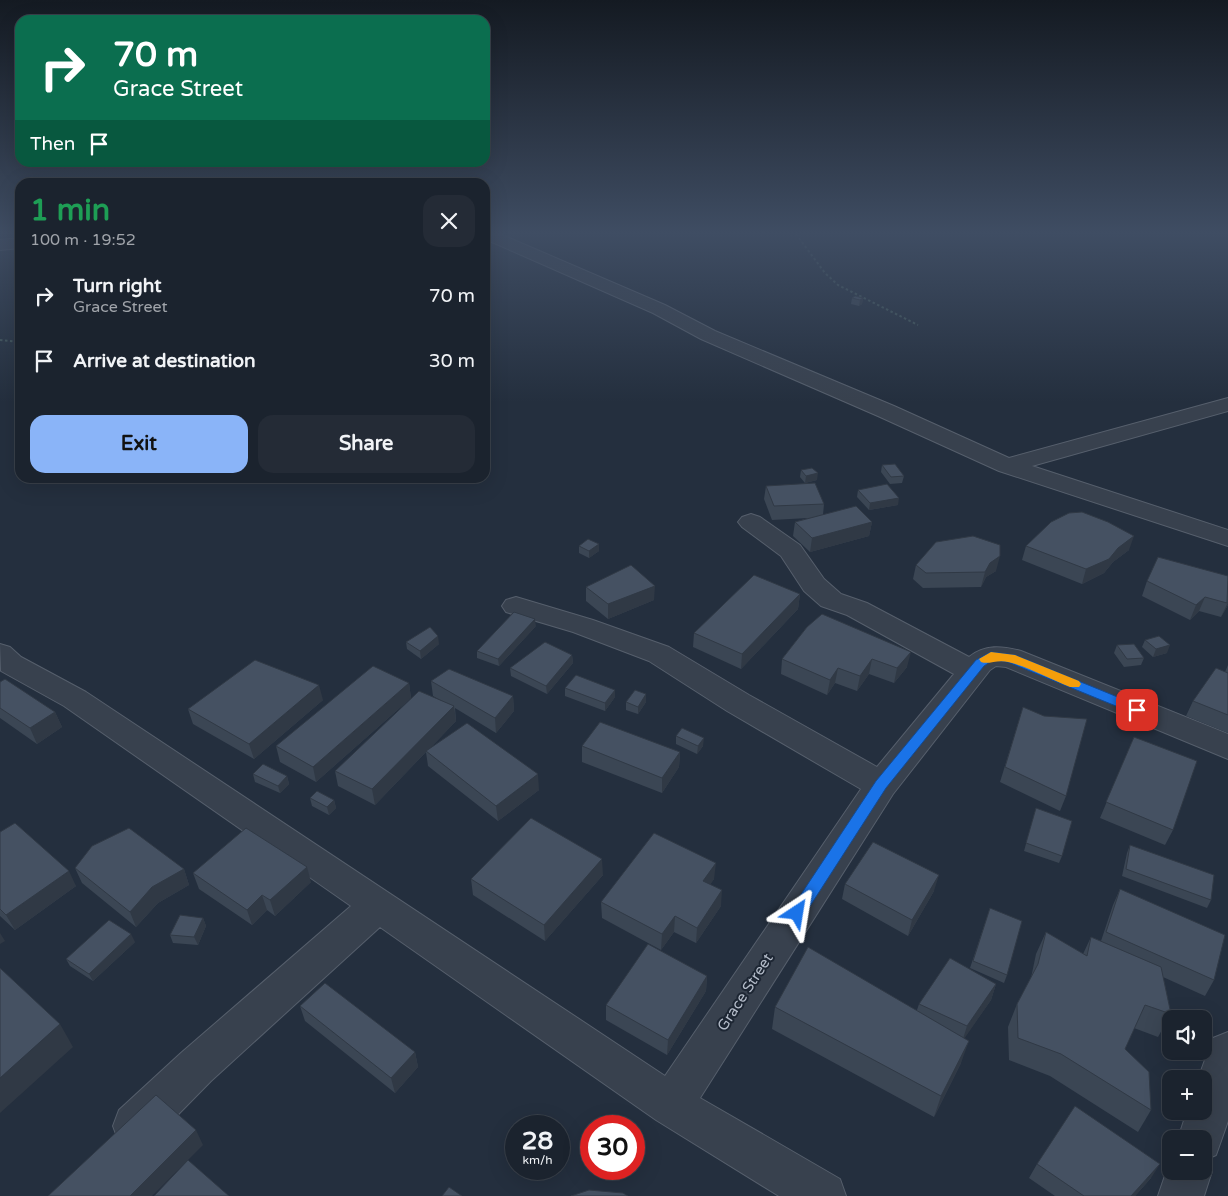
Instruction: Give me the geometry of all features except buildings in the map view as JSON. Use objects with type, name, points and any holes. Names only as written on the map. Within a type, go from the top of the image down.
[{"type":"street","points":[[615,290],[659,309],[708,335],[886,410],[1007,466],[1228,538]]},
{"type":"street","points":[[1007,466],[1228,404]]},
{"type":"street","points":[[751,522],[791,551],[814,585],[831,600],[857,609],[973,672]]},
{"type":"street","points":[[516,606],[582,626],[659,654],[738,703],[881,784]]},
{"type":"street","points":[[0,654],[11,664],[75,700],[162,757],[671,1105],[823,1196]]},
{"type":"street","name":"Grace Street","points":[[671,1105],[881,784],[980,663],[991,656],[1010,658],[1228,747]]},
{"type":"street","points":[[106,1154],[196,1067],[378,905]]},
{"type":"street","points":[[1203,1130],[1228,1052]]},
{"type":"street","points":[[1181,1196],[1186,1180]]},
{"type":"path","points":[[848,290],[918,325]]},
{"type":"path","points":[[0,340],[15,342]]},
{"type":"slow traffic","points":[[985,659],[991,656],[1010,658],[1075,684]]},
{"type":"route","points":[[797,913],[881,784],[980,663],[991,656],[1010,658],[1137,710]]}]
